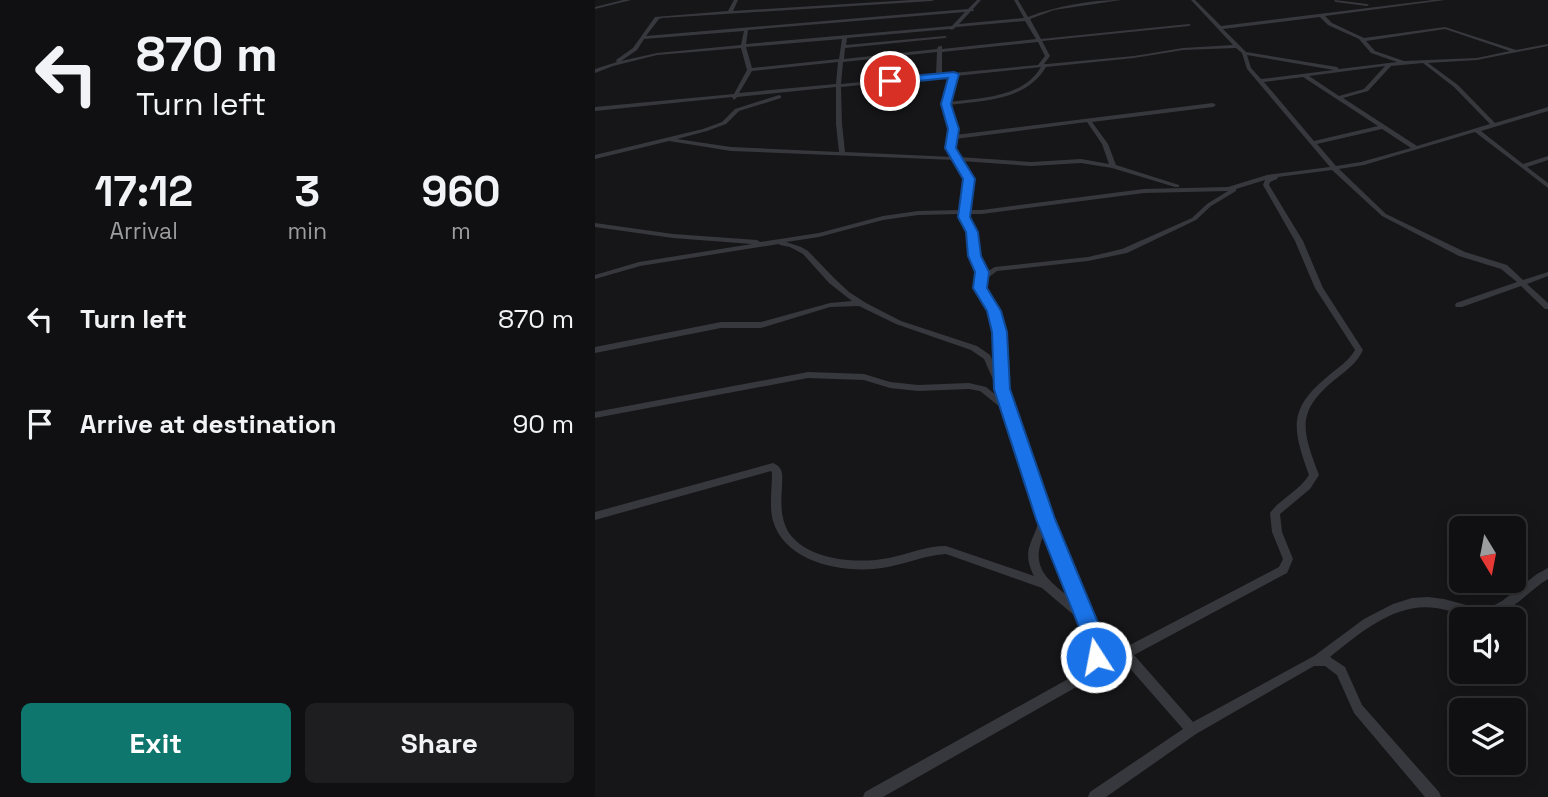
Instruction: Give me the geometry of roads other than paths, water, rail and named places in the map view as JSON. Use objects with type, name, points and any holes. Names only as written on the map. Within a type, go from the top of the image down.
[{"type":"street","points":[[595,8],[629,0]]},
{"type":"street","points":[[730,13],[736,0]]},
{"type":"street","points":[[611,65],[635,49],[657,18],[932,0]]},
{"type":"street","points":[[939,76],[939,50],[945,37],[979,0]]},
{"type":"street","points":[[946,104],[1004,93],[1026,86],[1041,76],[1042,66],[1048,56],[1017,0]]},
{"type":"street","points":[[1065,0],[1070,6]]},
{"type":"street","points":[[595,71],[657,54],[1028,19],[1037,13],[1070,6],[1119,0]]},
{"type":"street","points":[[1193,0],[1244,53],[1249,68],[1335,169],[1384,215],[1462,254],[1504,267],[1548,307]]},
{"type":"street","points":[[1220,28],[1438,0]]},
{"type":"street","points":[[1335,1],[1393,6]]},
{"type":"street","points":[[1335,1],[1343,6],[1339,12]]},
{"type":"street","points":[[856,3],[862,28],[874,34]]},
{"type":"street","points":[[642,38],[972,10]]},
{"type":"street","points":[[1321,15],[1330,24],[1363,40],[1373,52],[1404,63]]},
{"type":"street","points":[[750,70],[1189,25]]},
{"type":"street","points":[[1363,40],[1445,28],[1515,51]]},
{"type":"street","points":[[734,97],[750,70],[743,46],[746,30]]},
{"type":"street","points":[[842,154],[837,117],[837,87],[845,36]]},
{"type":"street","points":[[843,47],[945,37]]},
{"type":"street","points":[[1260,81],[1404,63],[1477,59],[1548,45]]},
{"type":"street","points":[[595,109],[801,91],[1190,48],[1238,46]]},
{"type":"street","points":[[1244,53],[1346,71]]},
{"type":"street","points":[[1425,63],[1456,86],[1494,125]]},
{"type":"street","points":[[1338,99],[1366,90],[1389,65]]},
{"type":"street","points":[[954,74],[946,104],[953,137],[951,148],[955,160],[969,179],[964,213],[972,232],[974,256],[982,272],[983,296],[994,311],[1000,332],[1002,389]]},
{"type":"street","points":[[1305,76],[1416,148]]},
{"type":"street","points":[[595,157],[716,127],[727,121],[737,110],[801,91]]},
{"type":"street","points":[[953,137],[1213,105]]},
{"type":"street","points":[[595,277],[639,264],[819,235],[883,218],[918,213],[964,213],[1144,191],[1238,186],[1260,179],[1335,169],[1548,109]]},
{"type":"street","points":[[1088,120],[1105,144],[1113,166]]},
{"type":"street","points":[[1314,143],[1382,127]]},
{"type":"street","points":[[1476,130],[1548,186]]},
{"type":"street","points":[[669,139],[731,149],[1031,164],[1081,161],[1113,166],[1145,178],[1193,189]]},
{"type":"street","points":[[1523,166],[1548,158]]},
{"type":"street","points":[[1125,654],[1283,570],[1288,559],[1277,532],[1275,513],[1311,484],[1314,475],[1298,431],[1301,416],[1322,385],[1354,361],[1359,350],[1319,288],[1299,241],[1266,185],[1267,181],[1280,177]]},
{"type":"street","points":[[981,279],[995,269],[1069,261],[1124,251],[1194,219],[1209,205],[1238,186]]},
{"type":"street","points":[[595,225],[673,236],[789,244],[809,253],[833,283],[883,315],[974,348],[987,357],[1002,389],[1045,519],[1096,642],[1096,657],[1090,673],[870,797]]},
{"type":"street","points":[[1459,305],[1548,274]]},
{"type":"street","points":[[595,350],[721,325],[761,325],[830,305],[863,303]]},
{"type":"street","points":[[595,415],[808,375],[864,377],[890,385],[918,388],[969,386],[983,389],[1008,409]]},
{"type":"street","points":[[595,516],[773,467],[777,472],[779,526],[802,552],[842,563],[885,563],[933,549],[946,550],[1044,583]]},
{"type":"street","points":[[1045,519],[1031,548],[1036,572],[1044,583],[1125,654],[1192,730]]},
{"type":"street","points":[[1095,797],[1192,730],[1316,660],[1378,615],[1408,604],[1428,601],[1466,608],[1480,614],[1493,612],[1548,573]]},
{"type":"street","points":[[1316,660],[1327,661],[1341,671],[1358,709],[1434,797]]}]
